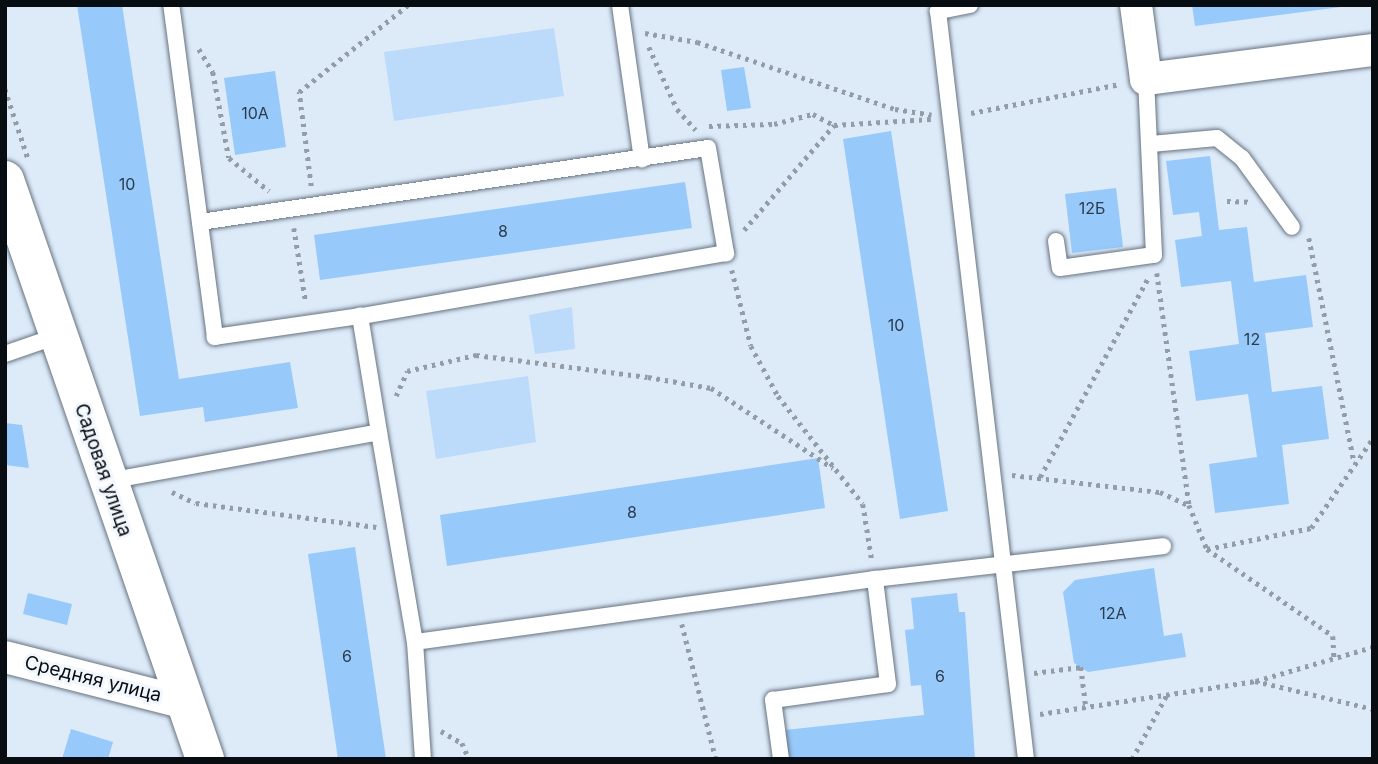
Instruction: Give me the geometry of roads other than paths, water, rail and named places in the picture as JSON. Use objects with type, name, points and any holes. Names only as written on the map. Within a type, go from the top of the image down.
[{"type":"main road","name":"Садовая улица","points":[[6,185],[57,336],[121,478],[181,702],[205,759]]},
{"type":"street","points":[[1136,5],[1146,79],[1373,50]]},
{"type":"street","name":"Средняя улица","points":[[5,657],[181,702]]},
{"type":"lane","points":[[171,5],[215,337],[360,316],[726,253],[708,148],[200,222]]},
{"type":"lane","points":[[620,5],[642,159]]},
{"type":"lane","points":[[970,5],[938,11],[1000,568],[1026,759]]},
{"type":"lane","points":[[1056,241],[1060,268],[1154,255],[1146,79]]},
{"type":"lane","points":[[1151,144],[1217,138],[1242,158],[1292,227]]},
{"type":"lane","points":[[360,316],[415,642],[417,718],[423,759]]},
{"type":"lane","points":[[5,354],[57,336]]},
{"type":"lane","points":[[121,478],[379,432]]},
{"type":"lane","points":[[415,642],[674,604],[875,579],[1000,568],[1163,546]]},
{"type":"lane","points":[[782,759],[773,700],[888,684],[875,579]]}]
